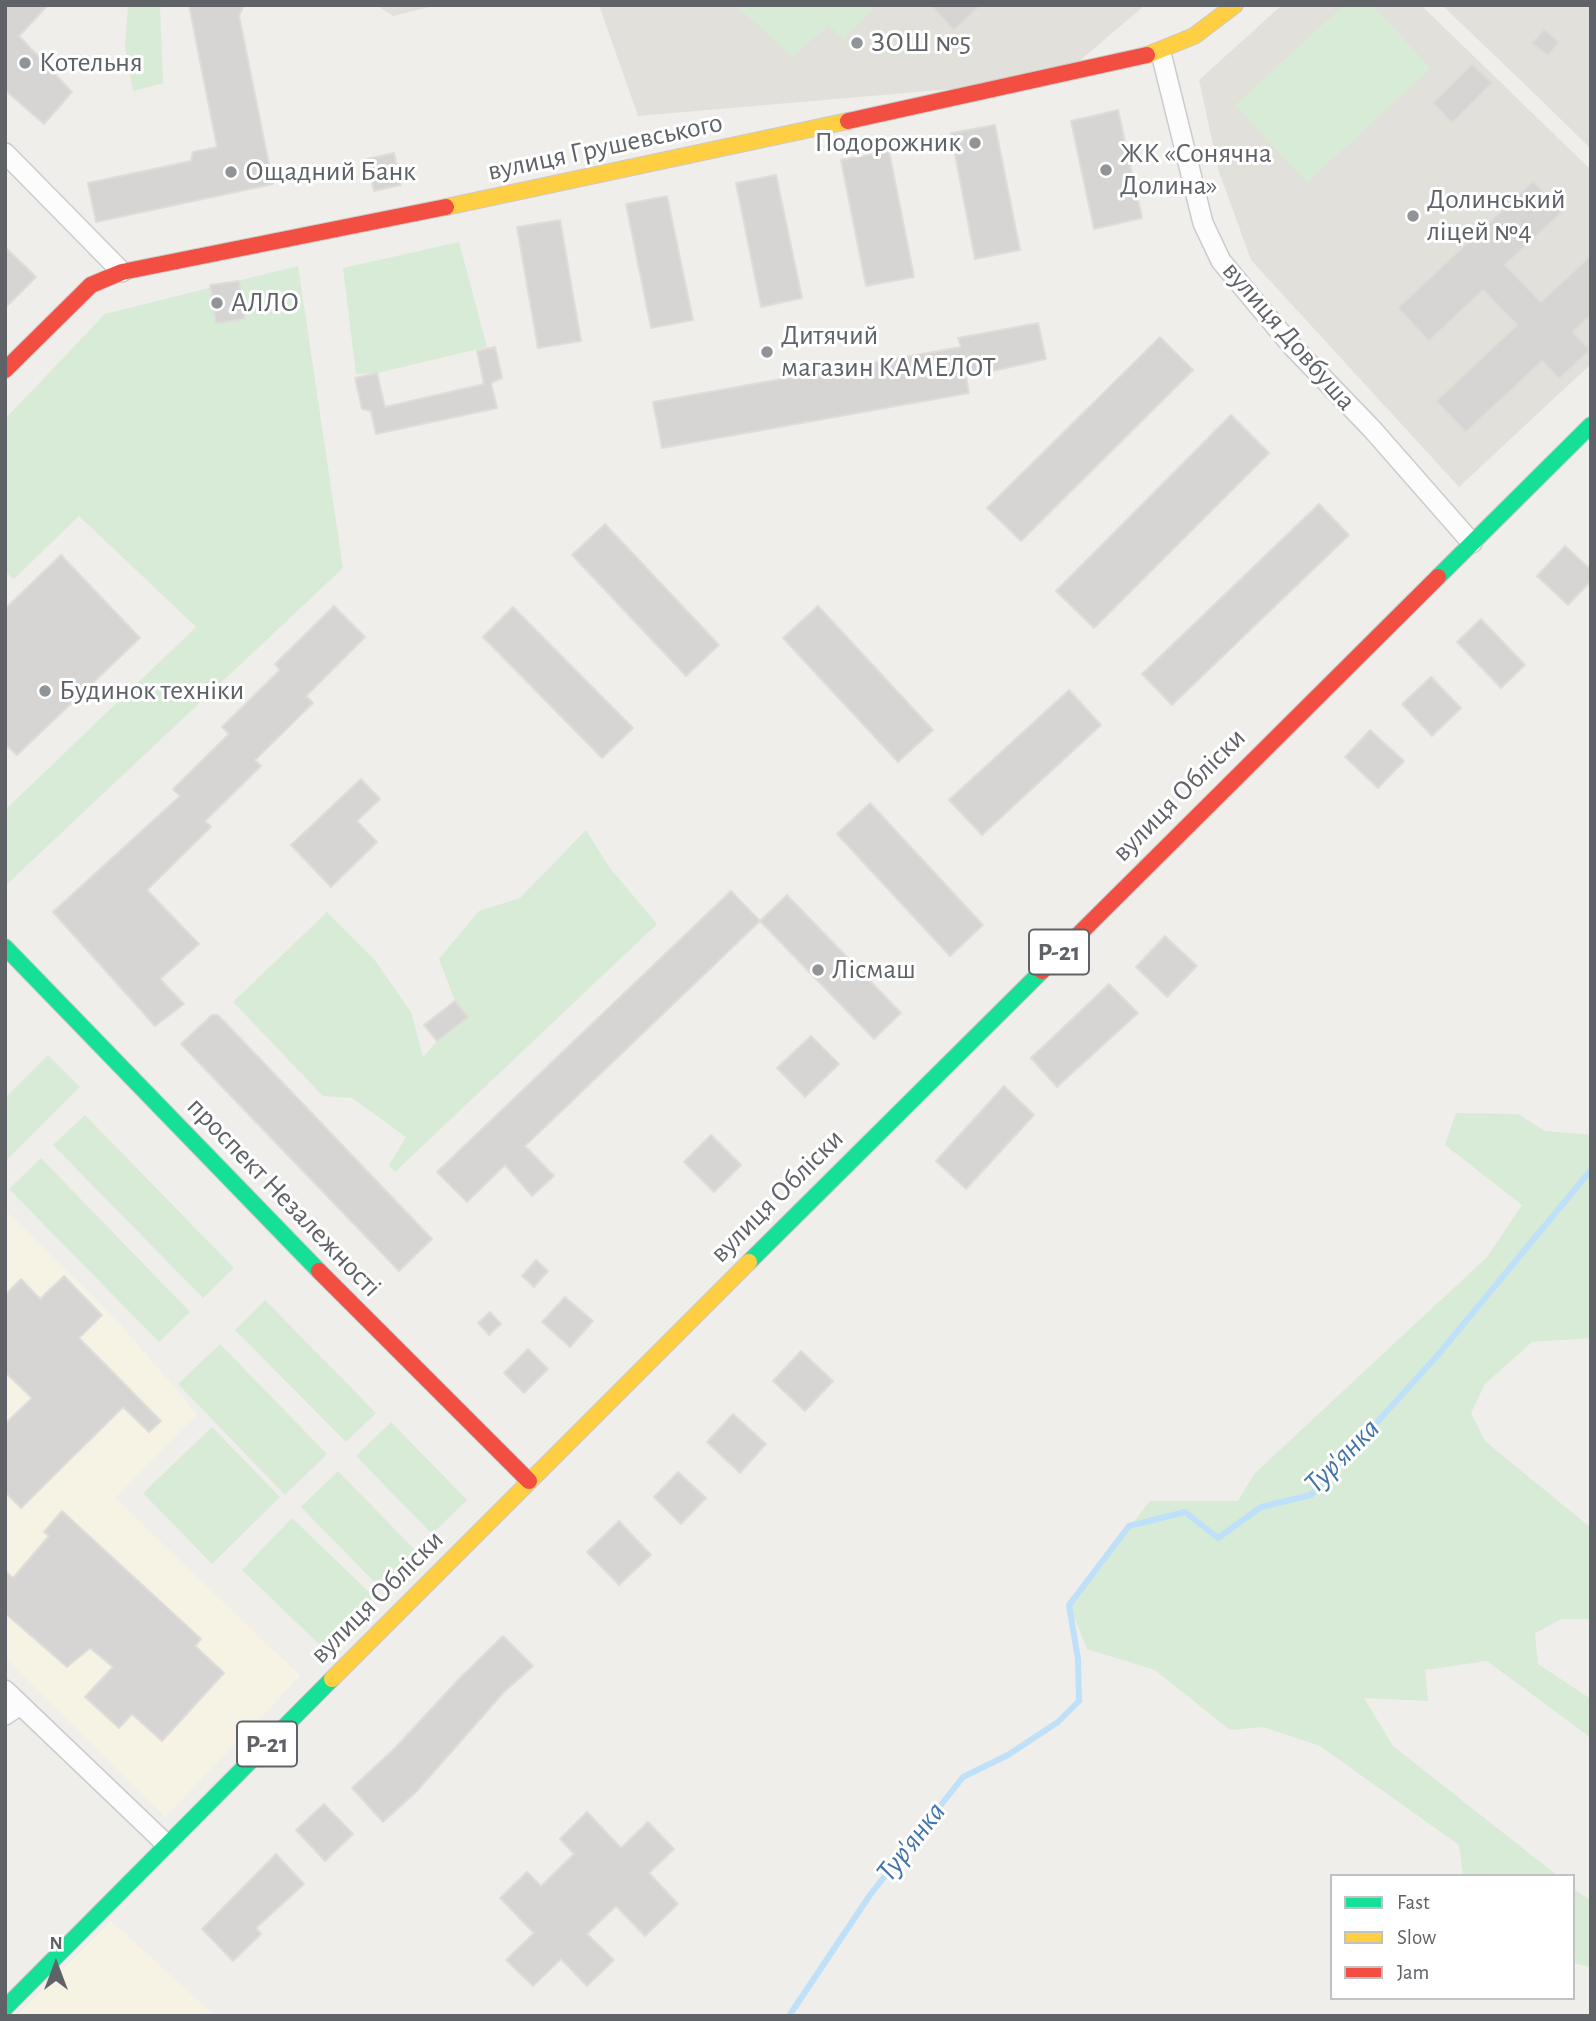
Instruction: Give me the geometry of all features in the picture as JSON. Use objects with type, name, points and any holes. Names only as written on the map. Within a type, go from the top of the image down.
[{"type":"main road","name":"вулиця Грушевського","points":[[5,370],[91,285],[122,272],[501,196],[1161,53],[1196,38],[1236,5]]},
{"type":"main road","name":"вулиця Обліски","points":[[5,2008],[529,1480],[1591,425]]},
{"type":"main road","name":"проспект Незалежності","points":[[5,947],[354,1308],[529,1480]]},
{"type":"street","name":"вулиця Довбуша","points":[[1161,53],[1203,223],[1222,261],[1292,346],[1372,429],[1472,543]]},
{"type":"street","points":[[5,153],[122,272]]},
{"type":"street","points":[[5,1690],[13,1710],[166,1844]]},
{"type":"shaded area","points":[[376,5],[438,5],[393,16]]},
{"type":"shaded area","name":"ЗОШ №5","points":[[599,5],[1145,5],[1057,80],[638,116]]},
{"type":"shaded area","name":"Долинський ліцей №4","points":[[1282,5],[1421,5],[1591,170],[1591,364],[1459,487],[1251,260],[1219,172],[1199,80]]},
{"type":"shaded area","points":[[1442,5],[1591,5],[1591,149],[1541,100]]},
{"type":"shaded area","points":[[5,1210],[119,1323],[197,1414],[115,1498],[300,1676],[165,1817],[5,1657]]},
{"type":"shaded area","points":[[111,1921],[215,2016],[16,2016]]},
{"type":"green space","points":[[128,5],[160,5],[163,83],[133,91],[125,48]]},
{"type":"green space","points":[[735,5],[877,5],[843,40],[829,25],[793,57]]},
{"type":"green space","points":[[1344,5],[1372,5],[1431,68],[1307,183],[1235,105]]},
{"type":"green space","points":[[459,242],[487,347],[377,373],[356,374],[343,268]]},
{"type":"green space","points":[[298,266],[343,568],[5,886],[5,810],[196,627],[79,516],[14,579],[5,572],[5,419],[105,314]]},
{"type":"green space","points":[[586,830],[609,867],[657,924],[395,1172],[389,1165],[406,1137],[352,1098],[323,1096],[233,1002],[327,912],[374,959],[411,1012],[423,1057],[437,1041],[468,1017],[455,1001],[439,959],[479,911],[520,898]]},
{"type":"green space","points":[[48,1055],[80,1087],[5,1162],[5,1098]]},
{"type":"green space","points":[[1456,1113],[1518,1114],[1545,1131],[1591,1135],[1591,1338],[1532,1342],[1485,1384],[1471,1413],[1485,1441],[1591,1528],[1591,1619],[1562,1619],[1535,1633],[1538,1664],[1591,1699],[1591,1738],[1487,1661],[1425,1670],[1428,1701],[1364,1698],[1393,1746],[1555,1874],[1463,1874],[1459,1845],[1320,1746],[1263,1727],[1230,1730],[1155,1670],[1087,1649],[1069,1605],[1150,1501],[1238,1501],[1254,1474],[1487,1257],[1522,1205],[1445,1145]]},
{"type":"green space","points":[[85,1115],[234,1268],[203,1298],[53,1145]]},
{"type":"green space","points":[[41,1158],[190,1312],[159,1342],[9,1189]]},
{"type":"green space","points":[[265,1300],[376,1413],[346,1442],[235,1330]]},
{"type":"green space","points":[[220,1344],[327,1454],[285,1495],[178,1384]]},
{"type":"green space","points":[[391,1422],[467,1500],[432,1534],[356,1456]]},
{"type":"green space","points":[[212,1427],[280,1497],[212,1564],[143,1493]]},
{"type":"green space","points":[[338,1471],[420,1555],[383,1591],[301,1507]]},
{"type":"green space","points":[[292,1518],[374,1597],[324,1649],[242,1570]]},
{"type":"green space","points":[[1575,1889],[1591,1901],[1591,1967],[1575,1963]]},
{"type":"building","name":"Котельня","points":[[5,5],[48,5],[19,36],[72,92],[44,124],[5,90]]},
{"type":"building","points":[[189,5],[244,5],[239,16],[273,184],[96,222],[88,183],[191,161],[193,152],[217,147]]},
{"type":"building","points":[[930,5],[981,5],[954,30]]},
{"type":"building","points":[[1544,29],[1559,42],[1548,56],[1532,43]]},
{"type":"building","points":[[1472,64],[1492,83],[1452,123],[1433,103]]},
{"type":"building","name":"ЖК «Сонячна Долина»","points":[[1118,110],[1142,218],[1094,229],[1071,121]]},
{"type":"building","points":[[995,125],[1020,250],[975,259],[951,133]]},
{"type":"building","points":[[889,151],[914,277],[866,286],[841,160]]},
{"type":"building","points":[[394,153],[401,185],[374,191],[367,159]]},
{"type":"building","points":[[776,175],[802,298],[761,307],[736,183]]},
{"type":"building","points":[[1533,181],[1562,212],[1505,265],[1541,302],[1591,255],[1591,315],[1573,332],[1590,350],[1559,379],[1542,361],[1466,432],[1436,401],[1517,325],[1483,290],[1429,341],[1398,308]]},
{"type":"building","points":[[667,196],[693,320],[651,328],[626,204]]},
{"type":"building","points":[[560,220],[581,341],[538,348],[517,227]]},
{"type":"building","points":[[5,247],[36,277],[5,308]]},
{"type":"building","points":[[239,281],[245,319],[216,323],[210,285]]},
{"type":"building","points":[[1038,323],[1046,359],[966,377],[969,393],[662,448],[653,402],[961,347],[958,338]]},
{"type":"building","points":[[1160,337],[1193,370],[1021,541],[987,508]]},
{"type":"building","points":[[495,347],[502,378],[491,383],[497,408],[376,434],[371,411],[362,409],[355,378],[377,373],[385,407],[484,384],[477,351]]},
{"type":"building","points":[[1231,415],[1269,453],[1094,628],[1056,591]]},
{"type":"building","points":[[1319,504],[1349,535],[1172,705],[1142,674]]},
{"type":"building","points":[[605,524],[719,645],[686,676],[572,555]]},
{"type":"building","points":[[1565,546],[1591,570],[1591,581],[1568,605],[1537,576]]},
{"type":"building","name":"Будинок техніки","points":[[61,555],[140,638],[17,755],[5,744],[5,609]]},
{"type":"building","points":[[334,606],[365,637],[306,696],[313,703],[255,760],[261,766],[205,821],[211,827],[147,890],[199,944],[160,979],[184,1004],[155,1026],[53,912],[180,796],[173,789],[229,734],[222,727],[280,670],[275,664]]},
{"type":"building","points":[[818,606],[933,730],[898,762],[783,638]]},
{"type":"building","points":[[513,607],[633,728],[602,758],[483,637]]},
{"type":"building","points":[[1481,619],[1525,665],[1501,688],[1457,642]]},
{"type":"building","points":[[1431,677],[1461,708],[1432,736],[1402,704]]},
{"type":"building","points":[[1069,690],[1101,725],[982,835],[949,800]]},
{"type":"building","points":[[1370,730],[1404,761],[1378,788],[1345,757]]},
{"type":"building","points":[[361,779],[380,799],[357,821],[377,842],[331,887],[291,845]]},
{"type":"building","points":[[870,803],[983,925],[950,956],[837,834]]},
{"type":"building","points":[[731,891],[760,921],[525,1146],[554,1176],[532,1196],[505,1165],[467,1202],[437,1172]]},
{"type":"building","points":[[787,895],[901,1013],[874,1039],[760,921]]},
{"type":"building","points":[[1165,936],[1197,966],[1167,997],[1136,967]]},
{"type":"building","points":[[1109,984],[1138,1013],[1057,1087],[1031,1058]]},
{"type":"building","points":[[455,1001],[468,1017],[437,1041],[424,1025]]},
{"type":"building","points":[[212,1015],[218,1015],[432,1239],[399,1271],[181,1044]]},
{"type":"building","points":[[811,1036],[839,1064],[805,1097],[777,1068]]},
{"type":"building","points":[[1004,1086],[1034,1115],[966,1189],[936,1161]]},
{"type":"building","points":[[711,1135],[741,1165],[714,1192],[684,1162]]},
{"type":"building","points":[[536,1260],[548,1271],[534,1287],[522,1276]]},
{"type":"building","points":[[64,1276],[102,1315],[79,1338],[161,1421],[149,1432],[123,1407],[21,1508],[5,1492],[5,1424],[32,1398],[5,1372],[5,1295],[21,1279],[40,1299]]},
{"type":"building","points":[[565,1297],[593,1321],[570,1347],[542,1322]]},
{"type":"building","points":[[490,1312],[501,1324],[489,1335],[478,1323]]},
{"type":"building","points":[[528,1349],[548,1369],[524,1393],[504,1373]]},
{"type":"building","points":[[801,1351],[833,1381],[805,1411],[773,1381]]},
{"type":"building","points":[[733,1414],[766,1444],[740,1473],[707,1442]]},
{"type":"building","points":[[678,1472],[706,1498],[681,1524],[654,1497]]},
{"type":"building","points":[[62,1511],[201,1639],[195,1646],[224,1673],[162,1741],[132,1714],[119,1728],[85,1697],[113,1667],[90,1648],[67,1667],[5,1613],[5,1571],[13,1578],[49,1536],[44,1532]]},
{"type":"building","points":[[619,1521],[651,1555],[619,1585],[587,1552]]},
{"type":"building","points":[[503,1636],[533,1666],[503,1693],[417,1791],[383,1822],[352,1788],[395,1748]]},
{"type":"building","points":[[324,1804],[353,1834],[325,1861],[296,1830]]},
{"type":"building","points":[[587,1812],[621,1848],[648,1822],[674,1849],[649,1873],[678,1904],[645,1936],[616,1906],[587,1934],[614,1960],[587,1986],[561,1959],[533,1986],[506,1960],[534,1933],[500,1898],[527,1872],[541,1886],[574,1854],[560,1839]]},
{"type":"building","points":[[276,1854],[304,1884],[256,1928],[261,1934],[233,1961],[202,1929]]},
{"type":"waterway","name":"Тур'янка","points":[[789,2016],[870,1895],[963,1777],[1008,1755],[1058,1722],[1079,1701],[1078,1659],[1069,1605],[1129,1526],[1185,1512],[1218,1538],[1261,1507],[1311,1495],[1437,1356],[1591,1170]]},
{"type":"traffic: fast","points":[[1438,577],[1591,425]]},
{"type":"traffic: fast","points":[[5,947],[319,1271]]},
{"type":"traffic: fast","points":[[749,1262],[1042,971]]},
{"type":"traffic: fast","points":[[5,2008],[332,1679]]},
{"type":"traffic: slow","points":[[1147,55],[1194,36],[1235,5]]},
{"type":"traffic: slow","points":[[446,207],[848,121]]},
{"type":"traffic: slow","points":[[332,1679],[749,1262]]},
{"type":"traffic: jam","points":[[848,121],[1147,55]]},
{"type":"traffic: jam","points":[[5,370],[91,285],[122,272],[446,207]]},
{"type":"traffic: jam","points":[[1042,971],[1438,577]]},
{"type":"traffic: jam","points":[[319,1271],[529,1481]]},
{"type":"place","name":"ЗОШ №5","points":[[857,43]]},
{"type":"place","name":"Котельня","points":[[25,63]]},
{"type":"place","name":"Подорожник","points":[[975,143]]},
{"type":"place","name":"ЖК «Сонячна Долина»","points":[[1106,170]]},
{"type":"place","name":"Ощадний Банк","points":[[231,172]]},
{"type":"place","name":"Долинський ліцей №4","points":[[1413,216]]},
{"type":"place","name":"АЛЛО","points":[[217,303]]},
{"type":"place","name":"Дитячий магазин КАМЕЛОТ","points":[[767,352]]},
{"type":"place","name":"Будинок техніки","points":[[45,691]]},
{"type":"place","name":"Лісмаш","points":[[818,970]]}]
